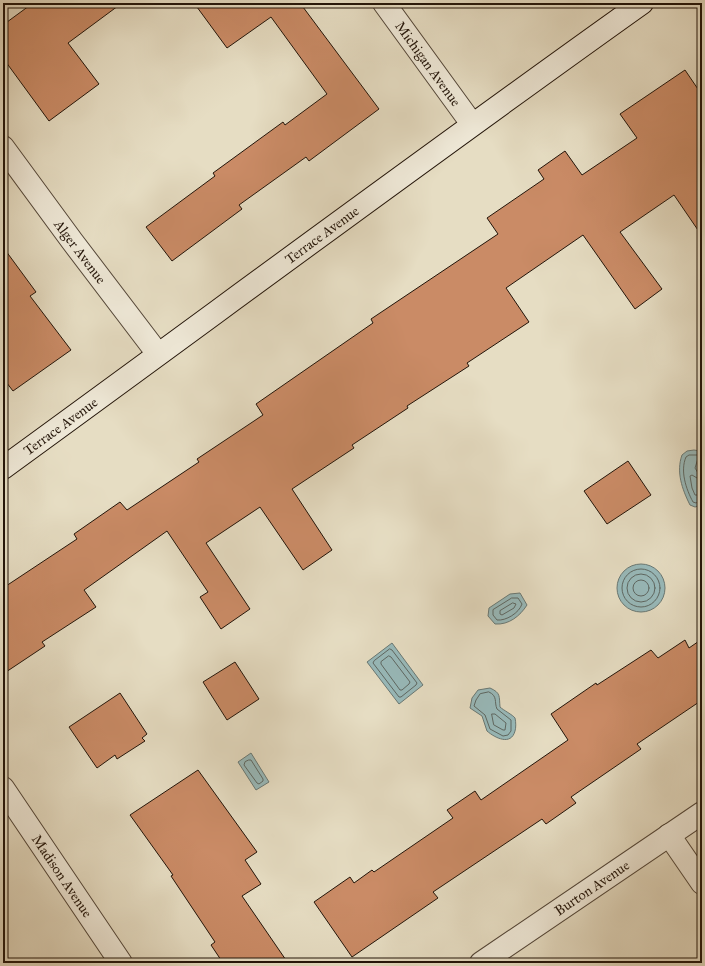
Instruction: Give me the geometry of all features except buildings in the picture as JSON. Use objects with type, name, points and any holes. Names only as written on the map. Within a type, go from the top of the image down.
[{"type":"street","name":"Michigan Avenue","points":[[384,3],[472,124]]},
{"type":"street","name":"Terrace Avenue","points":[[3,468],[472,124],[642,3]]},
{"type":"street","name":"Alger Avenue","points":[[3,147],[158,354]]},
{"type":"street","name":"Madison Avenue","points":[[3,788],[121,963]]},
{"type":"street","name":"Burton Avenue","points":[[481,963],[702,813]]},
{"type":"street","points":[[669,835],[702,883]]},
{"type":"water","points":[[687,451],[700,451],[702,454],[699,467],[703,486],[701,502],[699,506],[695,507],[690,505],[680,474],[680,461],[682,455]]},
{"type":"water","points":[[641,564],[650,566],[658,571],[663,579],[665,588],[663,597],[658,605],[650,610],[641,612],[632,610],[624,605],[619,597],[617,588],[619,579],[624,571],[632,566]]},
{"type":"water","points":[[520,593],[527,605],[524,609],[514,619],[505,623],[495,624],[488,616],[489,608],[510,594]]},
{"type":"water","points":[[392,643],[423,685],[399,704],[367,662]]},
{"type":"water","points":[[490,688],[498,693],[500,707],[515,718],[515,730],[513,736],[510,738],[502,739],[490,734],[487,731],[482,716],[470,708],[472,698],[478,690]]},
{"type":"water","points":[[251,753],[269,782],[256,790],[238,762]]}]
